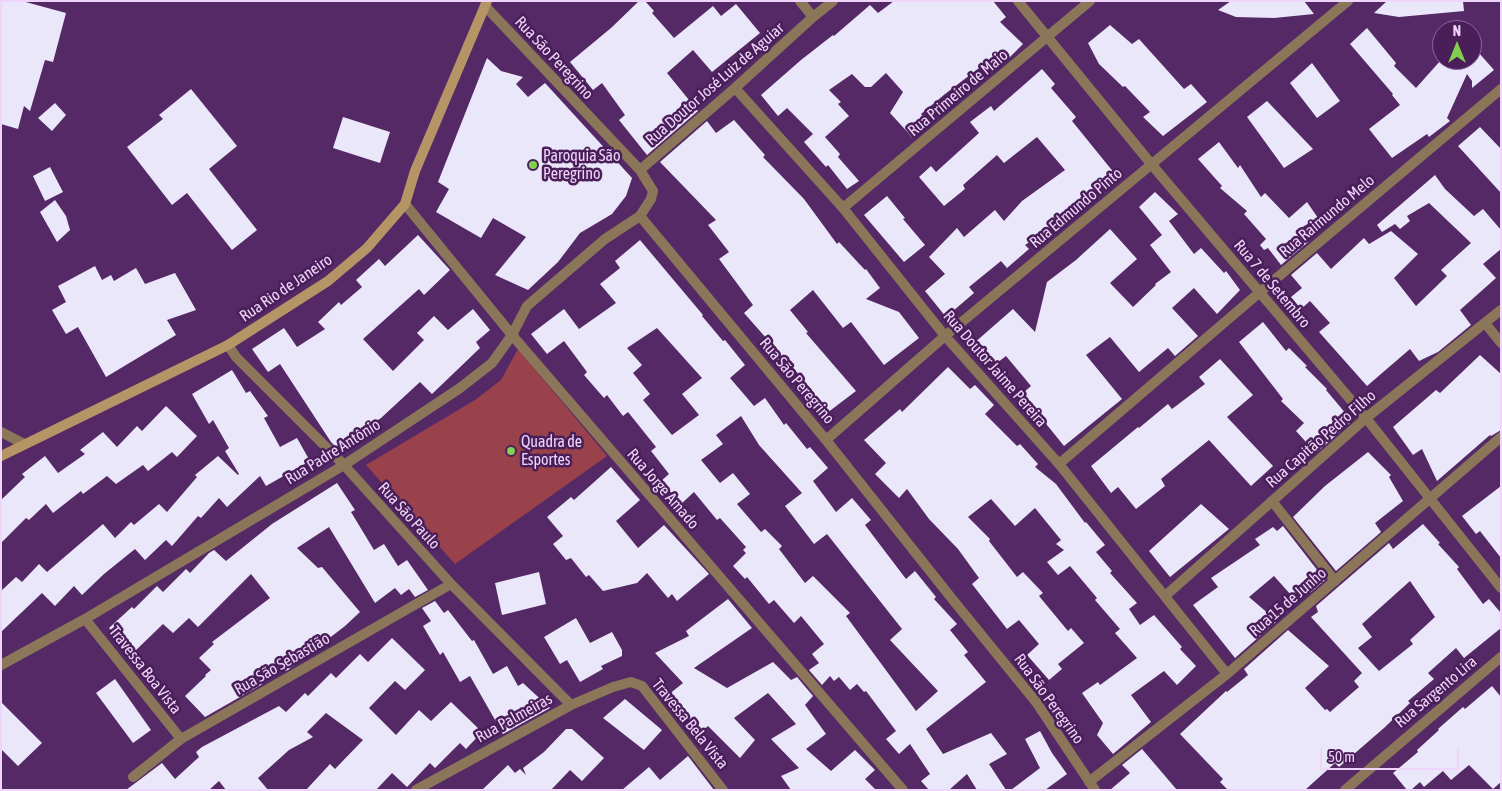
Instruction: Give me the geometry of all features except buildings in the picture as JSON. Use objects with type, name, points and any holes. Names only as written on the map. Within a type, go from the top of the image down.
[{"type":"main road","name":"Rua Rio de Janeiro","points":[[1,456],[228,344],[328,281],[367,248],[404,204],[415,171],[486,4]]},
{"type":"street","points":[[800,1],[813,17]]},
{"type":"street","name":"Rua Doutor José Luiz de Aguiar","points":[[640,170],[833,1]]},
{"type":"street","name":"Rua 7 de Setembro","points":[[1018,1],[1152,165],[1366,418],[1501,588]]},
{"type":"street","name":"Rua Primeiro de Maio","points":[[844,208],[1090,1]]},
{"type":"street","name":"Rua Edmundo Pinto","points":[[826,440],[945,336],[1348,1]]},
{"type":"street","name":"Rua São Peregrino","points":[[486,4],[640,170],[653,191],[651,199],[640,216],[826,440],[1036,702],[1092,786]]},
{"type":"street","name":"Rua Doutor Jaime Pereira","points":[[735,88],[844,208],[945,336],[1059,464],[1227,674]]},
{"type":"street","name":"Rua Raimundo Melo","points":[[1059,464],[1501,89]]},
{"type":"street","name":"Rua Jorge Amado","points":[[404,204],[512,335],[903,790]]},
{"type":"street","name":"Rua Padre Antônio","points":[[1,665],[85,618],[344,465],[460,388],[492,363],[512,335],[527,306],[605,239],[640,216]]},
{"type":"street","name":"Rua Capitão Pedro Filho","points":[[1165,596],[1366,418],[1501,310]]},
{"type":"street","points":[[1484,323],[1501,343]]},
{"type":"street","name":"Rua São Paulo","points":[[228,344],[236,357],[344,465],[451,584],[571,705]]},
{"type":"street","points":[[1,432],[24,444]]},
{"type":"street","name":"Rua 15 de Junho","points":[[1092,786],[1227,674],[1501,437]]},
{"type":"street","points":[[1272,501],[1335,581]]},
{"type":"street","name":"Rua São Sebastião","points":[[133,777],[181,739],[451,584]]},
{"type":"street","name":"Travessa Boa Vista","points":[[85,618],[181,739]]},
{"type":"street","name":"Rua Sargento Lira","points":[[1344,790],[1501,657]]},
{"type":"street","name":"Rua Palmeiras","points":[[416,790],[571,705],[613,687],[631,682]]},
{"type":"street","name":"Travessa Bela Vista","points":[[631,682],[642,686],[723,790]]},
{"type":"shaded area","points":[[518,349],[607,456],[455,564],[366,465],[475,400],[501,380]]},
{"type":"place","name":"Paroquia São Peregrino","points":[[533,165]]},
{"type":"place","name":"Quadra de Esportes","points":[[511,451]]}]
